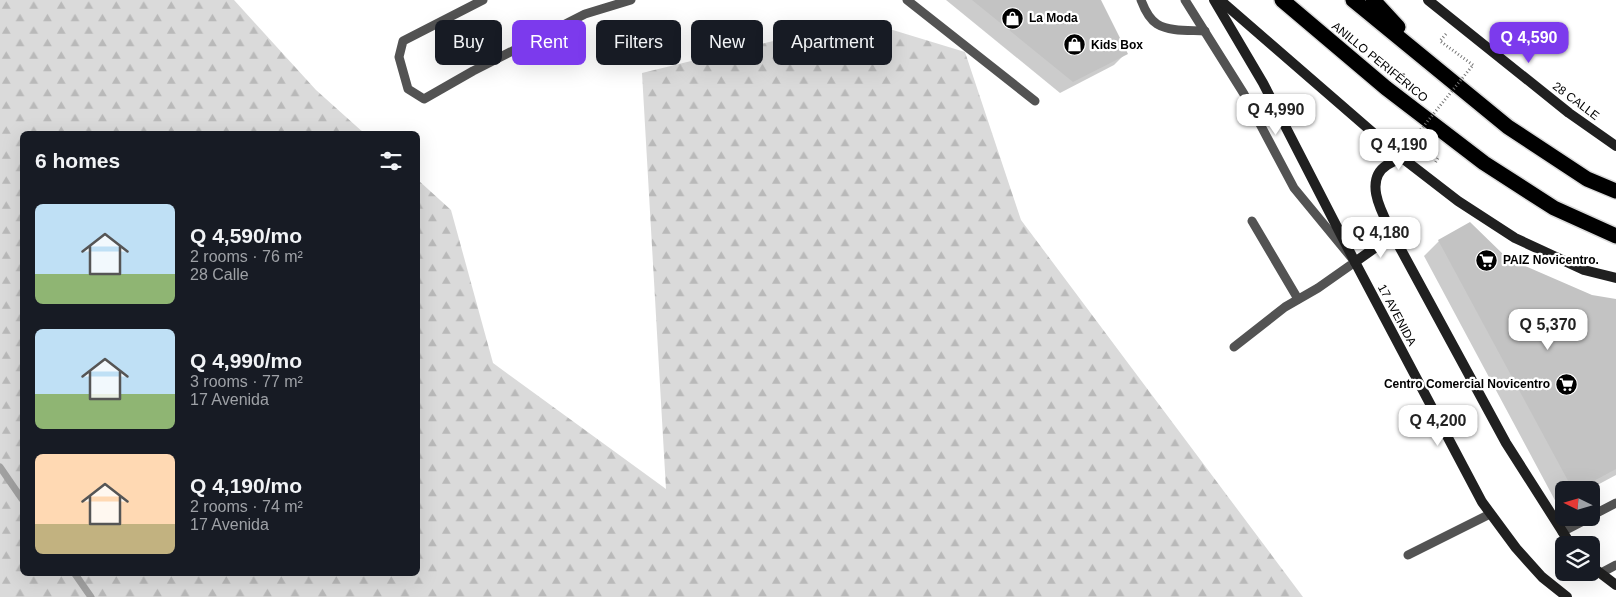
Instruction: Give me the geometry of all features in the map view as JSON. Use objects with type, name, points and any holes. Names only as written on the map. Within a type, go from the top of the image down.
[{"type":"highway","name":"ANILLO PERIFÉRICO","points":[[1282,0],[1386,88],[1484,164],[1554,208],[1616,236]]},
{"type":"highway","points":[[1353,0],[1508,127],[1587,179],[1616,191]]},
{"type":"highway","points":[[1373,0],[1432,65]]},
{"type":"street","name":"17 AVENIDA","points":[[1214,0],[1263,83],[1482,502],[1516,548],[1542,576],[1567,597]]},
{"type":"street","points":[[1220,0],[1401,157],[1458,201],[1515,238],[1584,270],[1616,278]]},
{"type":"street","name":"28 CALLE","points":[[1428,0],[1569,113],[1616,146]]},
{"type":"street","points":[[1401,157],[1382,169],[1376,186],[1379,204],[1393,235],[1506,443],[1565,536]]},
{"type":"street","points":[[1355,262],[1393,235]]},
{"type":"street","points":[[1601,573],[1616,585]]},
{"type":"lane","points":[[483,0],[403,41],[399,58],[408,89],[424,99],[481,66],[585,14],[631,0]]},
{"type":"lane","points":[[907,0],[1035,101]]},
{"type":"lane","points":[[1140,0],[1156,23],[1172,29],[1205,31]]},
{"type":"lane","points":[[1185,0],[1244,94],[1294,188],[1355,262],[1318,288],[1298,298],[1234,347]]},
{"type":"lane","points":[[1252,221],[1298,298]]},
{"type":"lane","points":[[1600,512],[1616,503]]},
{"type":"lane","points":[[1408,555],[1490,514]]},
{"type":"lane","points":[[1562,532],[1573,526]]},
{"type":"lane","points":[[1601,573],[1616,565]]},
{"type":"path","points":[[1438,158],[1414,138],[1473,65],[1440,41]]},
{"type":"green space","points":[[0,0],[234,0],[316,90],[362,131],[20,131],[20,576],[420,576],[420,182],[451,210],[493,363],[666,489],[642,73],[691,61],[691,65],[763,65],[763,44],[773,41],[773,65],[892,65],[892,30],[965,52],[1021,220],[1303,597],[0,597]]},
{"type":"building","name":"Kids Box","points":[[972,0],[1101,0],[1128,54],[1073,82]]},
{"type":"building","name":"Centro Comercial Novicentro","points":[[1470,222],[1507,258],[1592,295],[1616,299],[1616,469],[1594,481],[1568,481],[1438,240]]},
{"type":"waterway","points":[[0,467],[20,496]]},
{"type":"waterway","points":[[76,576],[91,597]]},
{"type":"place","name":"La Moda","points":[[1013,18]]},
{"type":"place","name":"Kids Box","points":[[1075,45]]},
{"type":"place","name":"PAIZ Novicentro.","points":[[1487,260]]},
{"type":"place","name":"Centro Comercial Novicentro","points":[[1566,384]]}]
